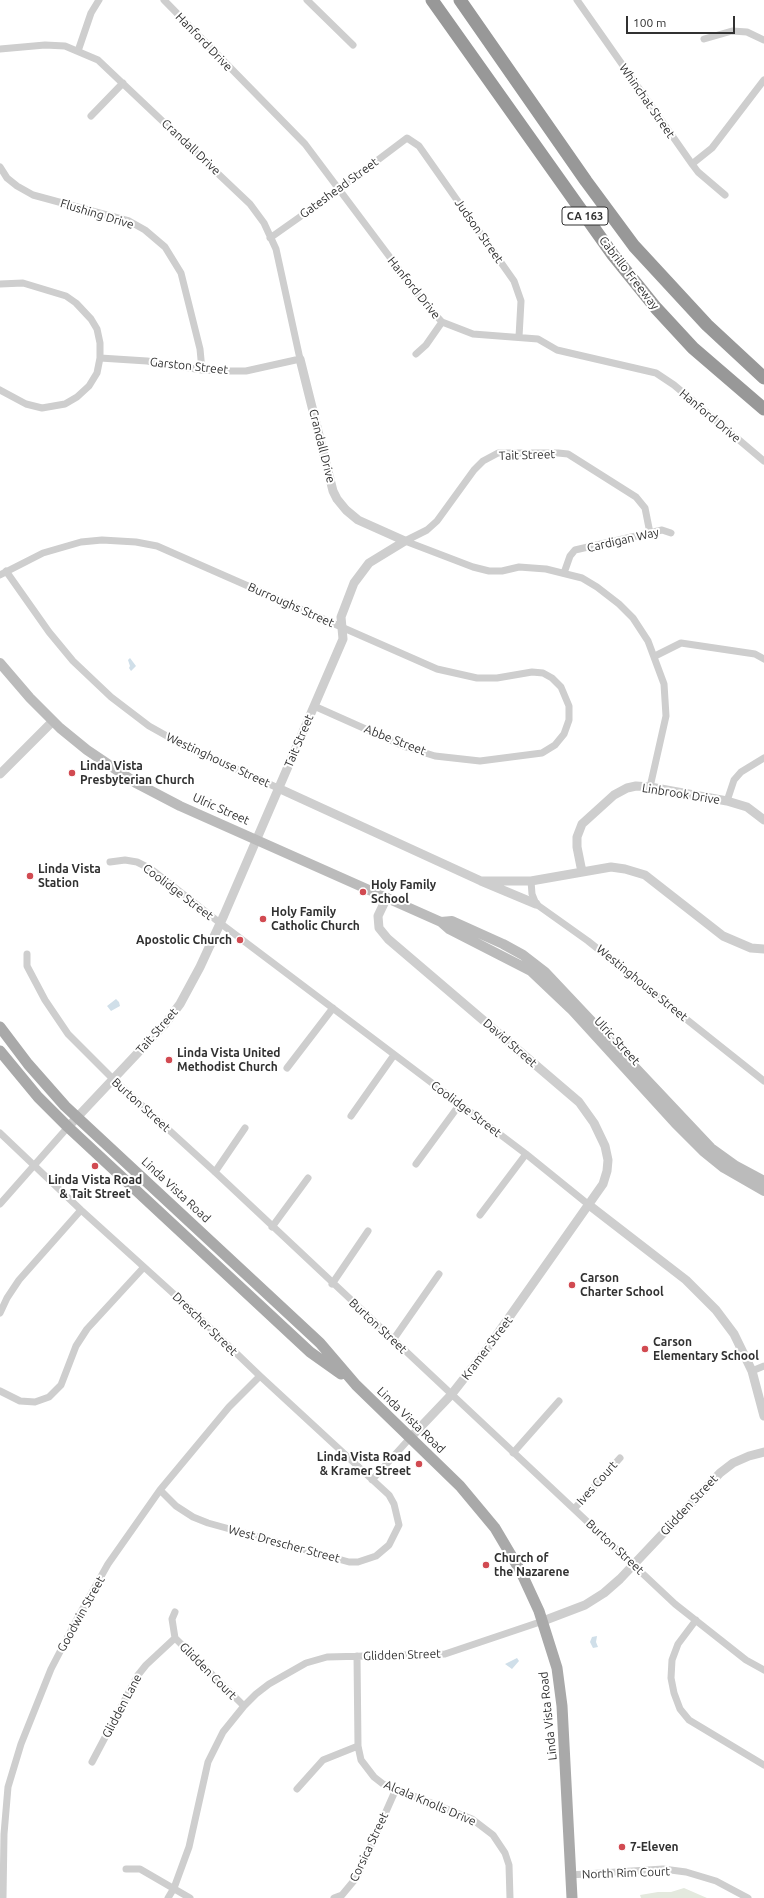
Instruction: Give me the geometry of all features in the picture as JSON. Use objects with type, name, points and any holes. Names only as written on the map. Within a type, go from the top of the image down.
[{"type":"highway","name":"Cabrillo Freeway","points":[[432,0],[613,255],[656,308],[693,348],[764,409]]},
{"type":"highway","name":"Cabrillo Freeway","points":[[460,0],[586,181],[634,246],[706,325],[764,378]]},
{"type":"main road","name":"Ulric Street","points":[[0,663],[53,721],[87,750],[136,783],[180,806],[441,922],[449,929],[531,971],[543,981],[703,1151],[724,1168],[764,1191]]},
{"type":"main road","name":"Ulric Street","points":[[441,922],[452,921],[503,944],[523,955],[545,972],[711,1148],[736,1166],[764,1180]]},
{"type":"main road","name":"Linda Vista Road","points":[[0,1027],[39,1077],[77,1117],[320,1343],[356,1385],[460,1486],[495,1528],[522,1572],[543,1621],[557,1668],[562,1706],[572,1898]]},
{"type":"main road","name":"Linda Vista Road","points":[[0,1051],[38,1097],[68,1127],[310,1352],[356,1385]]},
{"type":"street","points":[[78,51],[91,13],[99,0]]},
{"type":"street","name":"Hanford Drive","points":[[164,0],[305,144],[422,300],[442,322],[473,334],[538,339],[557,350],[656,373],[674,385],[764,461]]},
{"type":"street","points":[[307,0],[352,45]]},
{"type":"street","name":"Whinchat Street","points":[[580,1],[692,164],[698,172],[725,195]]},
{"type":"street","points":[[704,39],[732,31],[747,32],[764,40]]},
{"type":"street","name":"Crandall Drive","points":[[0,50],[45,45],[64,46],[98,60],[250,204],[264,223],[276,249],[300,359],[329,476],[337,499],[346,510],[358,520],[473,568],[489,571],[502,571],[519,567],[546,569],[582,578],[597,587],[619,604],[633,618],[648,641],[655,656],[664,684],[666,716],[650,787]]},
{"type":"street","points":[[692,164],[712,148],[764,80]]},
{"type":"street","points":[[91,116],[123,83]]},
{"type":"street","name":"Gateshead Street","points":[[270,238],[338,190],[407,138]]},
{"type":"street","name":"Judson Street","points":[[407,138],[419,146],[514,281],[521,301],[519,337]]},
{"type":"street","name":"Flushing Drive","points":[[1,171],[17,186],[33,195],[129,221],[145,230],[165,247],[181,273],[200,349],[202,370]]},
{"type":"street","points":[[0,284],[23,283],[66,296],[76,303],[97,329],[100,343],[100,358],[97,373],[89,386],[77,397],[65,404],[42,408],[26,404],[0,390]]},
{"type":"street","points":[[416,354],[426,345],[442,322]]},
{"type":"street","name":"Garston Street","points":[[100,358],[147,361],[202,370],[246,371],[300,359]]},
{"type":"street","name":"Tait Street","points":[[0,1204],[77,1117],[165,1024],[180,1004],[200,967],[220,923],[343,639],[341,617],[354,583],[369,563],[405,540],[427,530],[437,521],[474,470],[483,461],[498,454],[568,454],[636,497],[644,508],[650,533]]},
{"type":"street","name":"Cardigan Way","points":[[564,573],[570,556],[575,550],[662,530],[671,533]]},
{"type":"street","name":"Burroughs Street","points":[[3,573],[43,553],[81,542],[102,540],[136,542],[157,546],[437,669],[458,675],[477,678],[497,678],[532,672],[543,673],[552,678],[561,687],[570,706]]},
{"type":"street","name":"Westinghouse Street","points":[[3,573],[73,661],[111,698],[150,726],[183,746],[481,881],[536,904],[588,941],[764,1081]]},
{"type":"street","points":[[655,656],[681,643],[755,654],[764,659]]},
{"type":"street","name":"Abbe Street","points":[[314,706],[406,747],[435,756],[480,761],[542,753],[555,745],[564,734],[569,720],[570,706]]},
{"type":"street","points":[[0,774],[53,721]]},
{"type":"street","points":[[727,801],[734,780],[740,772],[764,758]]},
{"type":"street","name":"Linbrook Drive","points":[[582,872],[577,847],[577,837],[582,824],[614,795],[627,788],[636,786],[650,787],[727,801],[747,807],[764,820]]},
{"type":"street","name":"Coolidge Street","points":[[110,862],[124,860],[137,862],[151,869],[220,923],[526,1154],[697,1290],[716,1310],[734,1334],[752,1371],[764,1416]]},
{"type":"street","points":[[481,881],[531,881],[610,867],[625,869],[645,875],[724,936],[751,948],[764,949]]},
{"type":"street","points":[[531,881],[532,894],[536,904]]},
{"type":"street","name":"David Street","points":[[387,898],[378,916],[379,928],[388,939],[579,1102],[594,1123],[605,1146],[608,1166],[603,1184],[589,1205]]},
{"type":"street","name":"Burton Street","points":[[27,954],[27,966],[46,1000],[68,1034],[113,1079],[215,1172],[332,1284],[574,1508],[675,1604],[746,1660],[764,1670]]},
{"type":"street","points":[[287,1068],[333,1008]]},
{"type":"street","points":[[351,1116],[394,1055]]},
{"type":"street","points":[[416,1164],[460,1104]]},
{"type":"street","points":[[215,1172],[245,1128]]},
{"type":"street","name":"Drescher Street","points":[[0,1133],[389,1495],[394,1504],[398,1522]]},
{"type":"street","points":[[480,1215],[526,1154]]},
{"type":"street","points":[[272,1227],[308,1178]]},
{"type":"street","name":"Kramer Street","points":[[372,1480],[451,1394],[484,1353],[589,1205]]},
{"type":"street","points":[[0,1313],[7,1298],[19,1280],[81,1210]]},
{"type":"street","points":[[332,1284],[368,1231]]},
{"type":"street","points":[[0,1391],[20,1401],[35,1402],[50,1396],[61,1385],[76,1346],[88,1329],[144,1267]]},
{"type":"street","points":[[393,1340],[439,1274]]},
{"type":"street","points":[[752,1371],[764,1366]]},
{"type":"street","name":"Goodwin Street","points":[[4,1898],[4,1834],[8,1787],[21,1744],[51,1669],[108,1564],[160,1490],[229,1408],[260,1376]]},
{"type":"street","points":[[513,1453],[559,1401]]},
{"type":"street","name":"Glidden Street","points":[[168,1898],[174,1888],[189,1847],[208,1762],[223,1732],[244,1706],[269,1684],[306,1663],[326,1658],[445,1654],[571,1611],[596,1599],[612,1586],[720,1473],[733,1463],[749,1456],[764,1452]]},
{"type":"street","name":"Ives Court","points":[[574,1508],[620,1458]]},
{"type":"street","name":"West Drescher Street","points":[[160,1490],[176,1506],[208,1524],[348,1562],[358,1562],[376,1556],[389,1545],[399,1525],[398,1522]]},
{"type":"street","name":"Glidden Court","points":[[175,1612],[172,1619],[175,1638],[244,1706]]},
{"type":"street","points":[[696,1620],[678,1644],[672,1660],[671,1678],[674,1693],[680,1709],[689,1720],[764,1765]]},
{"type":"street","name":"Glidden Lane","points":[[92,1762],[138,1676],[146,1665],[175,1638]]},
{"type":"street","name":"Alcala Knolls Drive","points":[[357,1656],[358,1746],[361,1760],[374,1776],[383,1784],[472,1820],[493,1835],[506,1853],[509,1865],[510,1898]]},
{"type":"street","points":[[297,1789],[323,1760],[358,1746]]},
{"type":"street","name":"Corsica Street","points":[[334,1898],[342,1895],[357,1877],[396,1789]]},
{"type":"street","points":[[126,1869],[140,1869],[190,1898]]},
{"type":"street","name":"North Rim Court","points":[[570,1875],[663,1869],[686,1872],[716,1881],[748,1898]]},
{"type":"shaded area","points":[[130,658],[136,666],[131,671],[128,660]]},
{"type":"shaded area","points":[[116,999],[120,1006],[111,1011],[107,1006]]},
{"type":"shaded area","points":[[597,1636],[596,1642],[598,1647],[593,1648],[590,1642],[592,1637]]},
{"type":"shaded area","points":[[517,1658],[519,1661],[512,1669],[505,1664]]},
{"type":"shaded area","points":[[684,1888],[707,1898],[641,1898],[640,1895],[658,1892],[671,1892]]},
{"type":"place","name":"Linda Vista Presbyterian Church","points":[[72,773]]},
{"type":"place","name":"Linda Vista Station","points":[[30,876]]},
{"type":"place","name":"Holy Family School","points":[[363,892]]},
{"type":"place","name":"Holy Family Catholic Church","points":[[263,919]]},
{"type":"place","name":"Apostolic Church","points":[[240,940]]},
{"type":"place","name":"Linda Vista United Methodist Church","points":[[169,1060]]},
{"type":"place","name":"Linda Vista Road & Tait Street","points":[[95,1166]]},
{"type":"place","name":"Carson Charter School","points":[[572,1285]]},
{"type":"place","name":"Carson Elementary School","points":[[645,1349]]},
{"type":"place","name":"Linda Vista Road & Kramer Street","points":[[419,1464]]},
{"type":"place","name":"Church of the Nazarene","points":[[486,1565]]},
{"type":"place","name":"7-Eleven","points":[[622,1847]]}]
